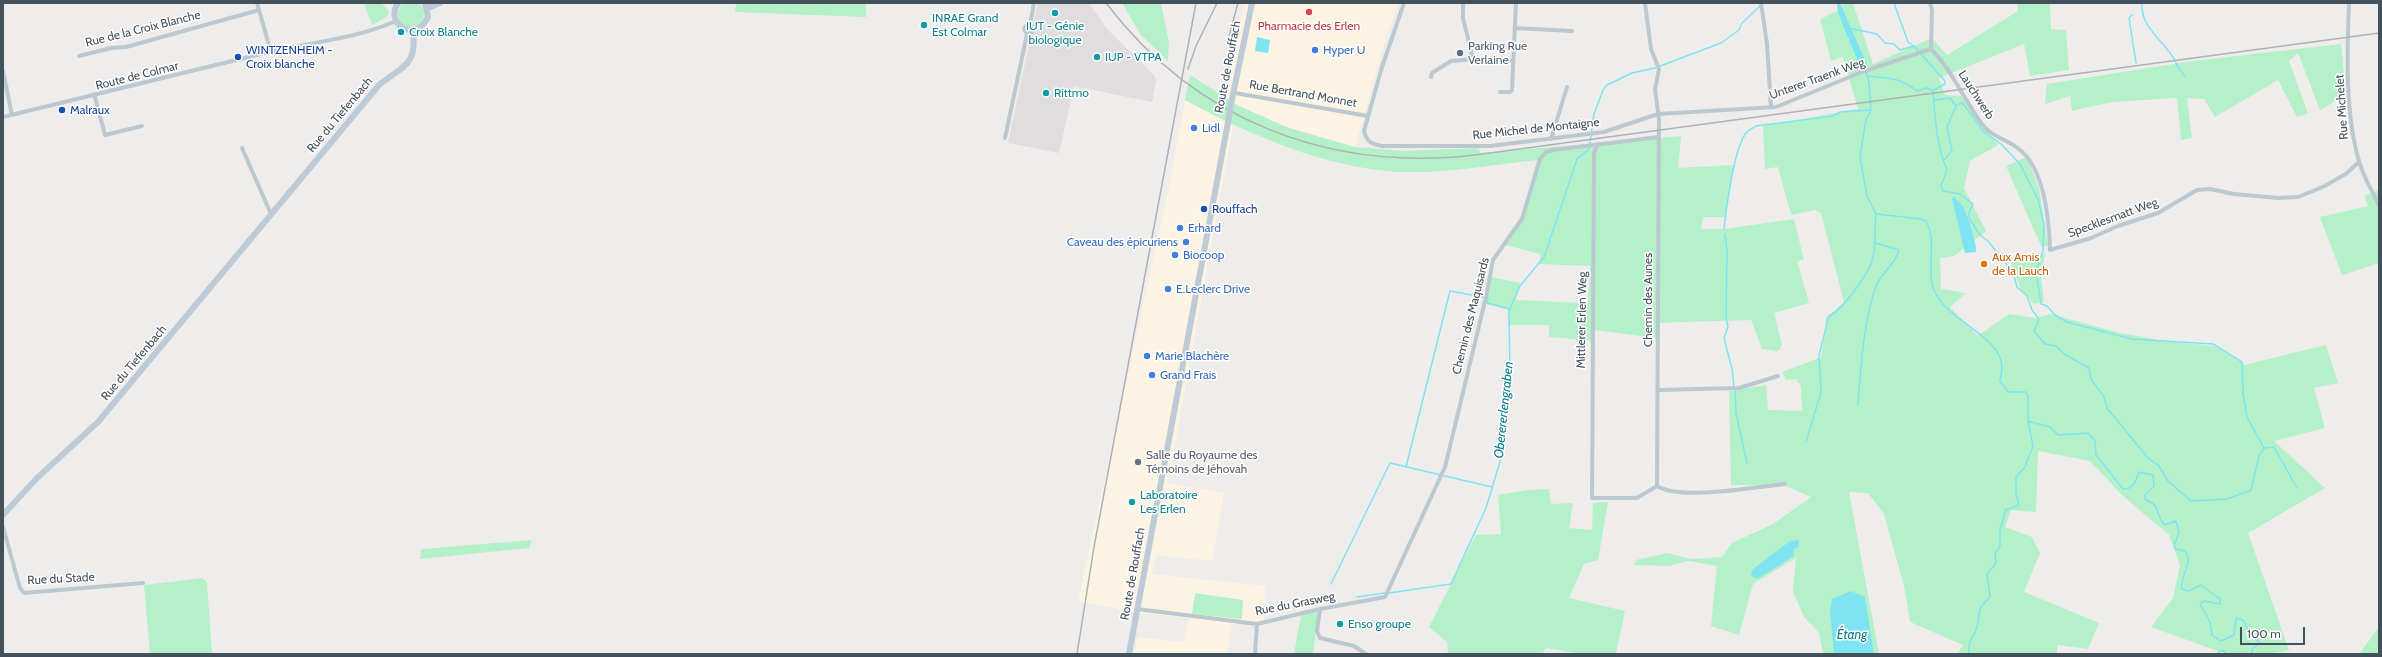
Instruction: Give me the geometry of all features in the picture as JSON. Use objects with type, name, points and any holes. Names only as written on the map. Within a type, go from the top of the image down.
[{"type":"main road","points":[[395,4],[394,12],[396,21],[405,29],[413,30],[425,24],[428,17],[426,6],[440,3]]},
{"type":"main road","name":"Route de Rouffach","points":[[1129,654],[1231,104],[1235,93],[1252,3]]},
{"type":"main road","name":"Rue du Tiefenbach","points":[[3,515],[36,479],[98,422],[379,85],[411,60],[415,50],[413,30]]},
{"type":"street","points":[[257,3],[272,51]]},
{"type":"street","points":[[1005,138],[1028,34],[1024,29],[1030,25],[1034,3]]},
{"type":"street","points":[[1368,116],[1382,67],[1404,3]]},
{"type":"street","points":[[1463,3],[1463,18],[1473,59]]},
{"type":"street","points":[[1500,92],[1510,92],[1512,90],[1516,3]]},
{"type":"street","name":"Chemin des Aunes","points":[[1645,3],[1651,49],[1659,69],[1655,90],[1659,137],[1657,486]]},
{"type":"street","points":[[1761,3],[1767,44],[1771,107]]},
{"type":"street","points":[[1930,3],[1932,10],[1931,48]]},
{"type":"street","name":"Rue Michelet","points":[[2349,3],[2348,38],[2351,129],[2359,162],[2379,205]]},
{"type":"street","name":"Rue de la Croix Blanche","points":[[79,56],[111,48],[126,47],[260,10]]},
{"type":"street","name":"Route de Colmar","points":[[3,117],[95,97],[272,51],[364,33],[396,21]]},
{"type":"street","points":[[1515,28],[1572,30]]},
{"type":"street","name":"Unterer Traenk Weg","points":[[1658,114],[1771,107],[1852,78],[1862,72],[1931,48]]},
{"type":"street","name":"Lauchwerb","points":[[1931,48],[1944,63],[1991,134],[2019,148],[2030,158],[2050,221],[2050,250]]},
{"type":"street","points":[[1431,77],[1432,73],[1451,61],[1473,59],[1513,62]]},
{"type":"street","points":[[3,71],[12,115]]},
{"type":"street","points":[[1551,139],[1568,88]]},
{"type":"street","name":"Rue Bertrand Monnet","points":[[1235,93],[1368,116]]},
{"type":"street","points":[[95,97],[105,135],[142,126]]},
{"type":"street","name":"Rue Michel de Montaigne","points":[[1368,116],[1364,131],[1366,139],[1372,144],[1382,146],[1490,146],[1592,135],[1658,114]]},
{"type":"street","name":"Chemin des Maquisards","points":[[1385,597],[1445,467],[1486,297],[1493,260],[1522,218],[1542,156],[1549,151],[1598,143],[1659,137]]},
{"type":"street","name":"Mittlerer Erlen Weg","points":[[1598,143],[1594,153],[1592,498],[1637,498],[1657,486]]},
{"type":"street","points":[[242,148],[271,214]]},
{"type":"street","name":"Specklesmatt Weg","points":[[2050,250],[2091,238],[2118,226],[2158,213],[2197,190],[2210,189],[2234,194],[2278,198],[2298,197],[2325,186],[2347,173],[2359,162]]},
{"type":"street","points":[[1658,390],[1739,388],[1778,376]]},
{"type":"street","points":[[1657,486],[1673,493],[1687,493],[1785,484]]},
{"type":"street","name":"Rue du Stade","points":[[3,527],[20,588],[24,593],[143,583]]},
{"type":"street","name":"Rue du Grasweg","points":[[1137,610],[1257,624],[1320,608],[1385,597]]},
{"type":"street","points":[[1320,608],[1318,632],[1320,638],[1354,646],[1366,654]]},
{"type":"street","points":[[1255,654],[1257,624]]},
{"type":"shaded area","points":[[1038,3],[1089,3],[1107,29],[1154,75],[1156,81],[1152,102],[1074,86],[1059,153],[1008,143],[1031,36],[1035,31],[1033,25]]},
{"type":"shaded area","points":[[1244,3],[1399,3],[1387,33],[1355,147],[1289,128],[1239,106],[1227,98]]},
{"type":"shaded area","points":[[1185,100],[1233,126],[1168,483],[1224,493],[1212,561],[1156,555],[1152,574],[1265,586],[1264,621],[1232,624],[1227,654],[1134,654],[1138,637],[1183,642],[1189,618],[1139,613],[1078,601],[1167,196]]},
{"type":"green space","points":[[411,1],[420,5],[424,14],[420,23],[411,27],[402,23],[398,14],[402,5]]},
{"type":"green space","points":[[364,3],[381,3],[389,11],[388,16],[372,25]]},
{"type":"green space","points":[[736,3],[866,3],[866,17],[735,12]]},
{"type":"green space","points":[[1122,3],[1161,3],[1169,43],[1168,61],[1141,35]]},
{"type":"green space","points":[[1841,3],[1853,3],[1873,64],[1932,38],[1947,55],[2018,11],[2017,3],[2050,3],[2051,29],[2066,30],[2069,70],[2030,76],[2024,44],[1939,78],[1945,95],[1961,96],[1998,145],[1970,161],[1964,188],[1986,231],[1954,256],[1940,258],[1941,289],[1966,293],[1950,307],[1978,336],[2009,314],[2036,318],[2050,314],[2120,333],[2164,341],[2214,346],[2245,365],[2326,345],[2338,383],[2314,388],[2325,428],[2274,441],[2325,488],[2248,533],[2289,650],[2269,654],[2226,654],[2151,627],[2173,598],[2180,565],[2169,535],[2122,495],[2090,461],[2038,451],[2036,512],[2011,510],[2005,527],[2032,537],[2040,553],[2024,592],[2099,623],[2088,649],[2057,645],[2057,654],[1957,654],[1963,645],[1910,622],[1904,586],[1884,514],[1868,493],[1849,492],[1879,654],[1823,654],[1819,633],[1804,617],[1793,592],[1796,558],[1753,584],[1739,635],[1711,626],[1717,566],[1689,561],[1668,566],[1634,565],[1636,560],[1667,553],[1691,559],[1722,557],[1732,543],[1773,524],[1811,497],[1786,486],[1731,485],[1729,391],[1766,385],[1768,410],[1802,411],[1801,386],[1796,379],[1786,380],[1782,372],[1819,358],[1821,360],[1826,318],[1844,302],[1821,213],[1815,210],[1791,215],[1778,167],[1765,169],[1763,126],[1858,109],[1843,57],[1831,61],[1820,19],[1842,9]]},
{"type":"green space","points":[[2341,44],[2346,95],[2320,110],[2298,53],[2289,61],[2308,113],[2297,117],[2278,80],[2215,117],[2204,99],[2187,98],[2192,138],[2181,140],[2177,98],[2111,102],[2072,111],[2070,96],[2045,104],[2047,84],[2193,61]]},
{"type":"green space","points":[[1190,75],[1239,106],[1289,128],[1355,147],[1403,151],[1478,148],[1481,153],[1681,136],[1678,168],[1734,165],[1726,217],[1703,217],[1701,229],[1724,229],[1794,219],[1804,260],[1797,261],[1809,303],[1774,313],[1782,345],[1778,351],[1762,349],[1751,320],[1656,323],[1656,338],[1594,330],[1593,341],[1549,337],[1549,325],[1508,325],[1508,310],[1486,304],[1488,276],[1520,283],[1516,300],[1588,303],[1590,266],[1540,264],[1540,254],[1502,244],[1523,214],[1537,160],[1433,172],[1398,172],[1342,164],[1261,137],[1185,100]]},
{"type":"green space","points":[[2027,157],[2039,188],[2048,246],[2041,246],[2006,166]]},
{"type":"green space","points":[[2378,190],[2379,263],[2342,275],[2320,217],[2368,206],[2364,196]]},
{"type":"green space","points":[[2045,254],[2041,276],[2044,302],[2034,304],[2021,290],[2010,260]]},
{"type":"green space","points":[[1549,489],[1551,504],[1573,503],[1569,528],[1592,530],[1593,503],[1608,502],[1598,560],[1584,564],[1569,598],[1625,611],[1616,654],[1580,654],[1546,648],[1542,654],[1448,654],[1447,642],[1429,627],[1476,535],[1501,534],[1498,495],[1529,490]]},
{"type":"green space","points":[[532,540],[529,548],[420,559],[421,549]]},
{"type":"green space","points":[[202,578],[207,582],[212,654],[150,654],[144,585]]},
{"type":"green space","points":[[1195,593],[1243,600],[1242,619],[1192,614]]},
{"type":"green space","points":[[1319,610],[1313,654],[1294,654],[1301,615]]},
{"type":"green space","points":[[2379,627],[2379,654],[2359,654]]},
{"type":"water","points":[[1837,3],[1840,3],[1868,67],[1861,69],[1838,13]]},
{"type":"water","points":[[1257,37],[1270,40],[1268,53],[1255,51]]},
{"type":"water","points":[[1954,197],[1965,210],[1974,237],[1976,252],[1965,253],[1952,199]]},
{"type":"water","points":[[1799,540],[1798,547],[1793,550],[1794,556],[1757,579],[1751,575],[1752,570],[1790,541]]},
{"type":"water","name":"Étang","points":[[1851,591],[1865,597],[1874,654],[1834,654],[1830,613],[1832,599]]},
{"type":"waterway","points":[[1894,3],[1908,42],[1914,46]]},
{"type":"waterway","points":[[2142,3],[2144,19],[2148,26],[2173,57],[2179,69],[2185,76]]},
{"type":"waterway","name":"Oberererlengraben","points":[[1389,593],[1451,584],[1486,508],[1502,455],[1510,376],[1509,311],[1520,286],[1544,257],[1577,159],[1589,149],[1594,114],[1603,90],[1607,85],[1632,73],[1655,68],[1721,43],[1739,30],[1742,23],[1760,6]]},
{"type":"waterway","points":[[2132,15],[2129,18],[2136,63]]},
{"type":"waterway","points":[[1849,28],[1877,34],[1885,43],[1894,44],[1900,50],[1914,46],[1945,81],[1945,84],[1933,90]]},
{"type":"waterway","points":[[1866,71],[1869,83],[1871,110],[1866,119],[1860,157],[1867,196],[1876,214],[1921,219],[1926,221],[1930,230],[1932,249],[1931,278],[1937,296],[1943,305],[1981,335],[1997,351],[2002,363],[2000,381],[2008,392],[2026,392],[2028,396],[2028,421],[2050,427],[2058,435],[2088,433],[2095,441],[2096,455],[2123,489],[2132,486],[2139,472],[2153,475],[2154,486],[2145,495],[2145,499],[2155,505],[2161,520],[2165,525],[2176,521],[2179,533],[2174,546],[2176,549],[2185,551],[2188,560],[2182,580],[2182,589],[2189,591],[2201,585],[2220,599],[2220,604],[2204,601],[2200,604],[2210,622],[2212,635],[2221,641],[2234,635],[2236,618],[2243,620],[2251,635],[2260,643],[2253,648],[2251,654]]},
{"type":"waterway","points":[[1867,76],[1899,81],[1911,86],[1917,91],[1926,88],[1933,90],[1938,141],[1947,170],[1941,186],[1943,191],[1960,194],[1973,204],[1969,213],[1969,218],[1980,235],[1988,241],[2013,272],[2017,287],[2027,296],[2032,310],[2039,319],[2034,331],[2045,344],[2056,346],[2064,354],[2089,368],[2091,379],[2104,397],[2107,408],[2148,458],[2159,466],[2168,481],[2191,501],[2227,499],[2251,490],[2259,456],[2264,448],[2274,447],[2297,488]]},
{"type":"waterway","points":[[1934,100],[1950,98],[1956,106],[1947,127],[1952,151],[1943,161]]},
{"type":"waterway","points":[[1956,106],[1962,102],[1984,132],[2001,144],[2020,164],[2038,199],[2044,225],[2043,251],[2036,271],[2041,304],[2047,306],[2055,315],[2067,322],[2132,339],[2213,344],[2242,362],[2243,394],[2247,417],[2264,448]]},
{"type":"waterway","points":[[1724,229],[1734,165],[1742,141],[1748,131],[1756,126],[1833,116],[1840,112],[1871,110]]},
{"type":"waterway","points":[[1806,442],[1821,392],[1819,355],[1829,316],[1841,307],[1847,300],[1870,267],[1874,249],[1876,214]]},
{"type":"waterway","points":[[1725,234],[1727,252],[1726,317],[1728,327],[1724,338],[1732,369],[1734,388]]},
{"type":"waterway","points":[[1858,405],[1863,345],[1868,315],[1878,281],[1895,260],[1899,250],[1876,243]]},
{"type":"waterway","points":[[1406,467],[1450,291],[1488,298],[1487,303],[1511,309]]},
{"type":"waterway","points":[[1735,390],[1736,413],[1747,463]]},
{"type":"waterway","points":[[1966,654],[1969,653],[1970,643],[1978,624],[1980,609],[1990,597],[1987,574],[1996,563],[1995,554],[2000,546],[2000,530],[2006,510],[2019,505],[2016,494],[2016,477],[2025,467],[2033,446],[2028,421]]},
{"type":"waterway","points":[[1331,584],[1390,463],[1492,487]]},
{"type":"waterway","name":"Oberererlengraben","points":[[1357,597],[1385,593]]},
{"type":"waterway","points":[[2216,654],[2222,650],[2227,654]]},
{"type":"railway","points":[[1106,3],[1142,44],[1181,79],[1224,107],[1270,130],[1318,145],[1368,155],[1421,158],[1475,155],[2379,33]]},
{"type":"railway","points":[[1077,654],[1094,547],[1196,3]]},
{"type":"railway","points":[[1188,69],[1196,46],[1217,3]]},
{"type":"railway","points":[[1228,40],[1238,3]]},
{"type":"place","name":"Pharmacie des Erlen","points":[[1309,12]]},
{"type":"place","name":"IUT - Génie biologique","points":[[1055,13]]},
{"type":"place","name":"INRAE Grand Est Colmar","points":[[924,25]]},
{"type":"place","name":"Croix Blanche","points":[[401,32]]},
{"type":"place","name":"Hyper U","points":[[1315,50]]},
{"type":"place","name":"Parking Rue Verlaine","points":[[1460,53]]},
{"type":"place","name":"WINTZENHEIM - Croix blanche","points":[[238,57]]},
{"type":"place","name":"IUP - VTPA","points":[[1097,57]]},
{"type":"place","name":"Rittmo","points":[[1046,93]]},
{"type":"place","name":"Malraux","points":[[62,110]]},
{"type":"place","name":"Lidl","points":[[1194,128]]},
{"type":"place","name":"Rouffach","points":[[1204,209]]},
{"type":"place","name":"Erhard","points":[[1180,228]]},
{"type":"place","name":"Caveau des épicuriens","points":[[1186,242]]},
{"type":"place","name":"Biocoop","points":[[1175,255]]},
{"type":"place","name":"Aux Amis de la Lauch","points":[[1984,264]]},
{"type":"place","name":"E.Leclerc Drive","points":[[1168,289]]},
{"type":"place","name":"Marie Blachère","points":[[1147,356]]},
{"type":"place","name":"Grand Frais","points":[[1152,375]]},
{"type":"place","name":"Salle du Royaume des Témoins de Jéhovah","points":[[1138,462]]},
{"type":"place","name":"Laboratoire Les Erlen","points":[[1132,502]]},
{"type":"place","name":"Enso groupe","points":[[1340,624]]}]
